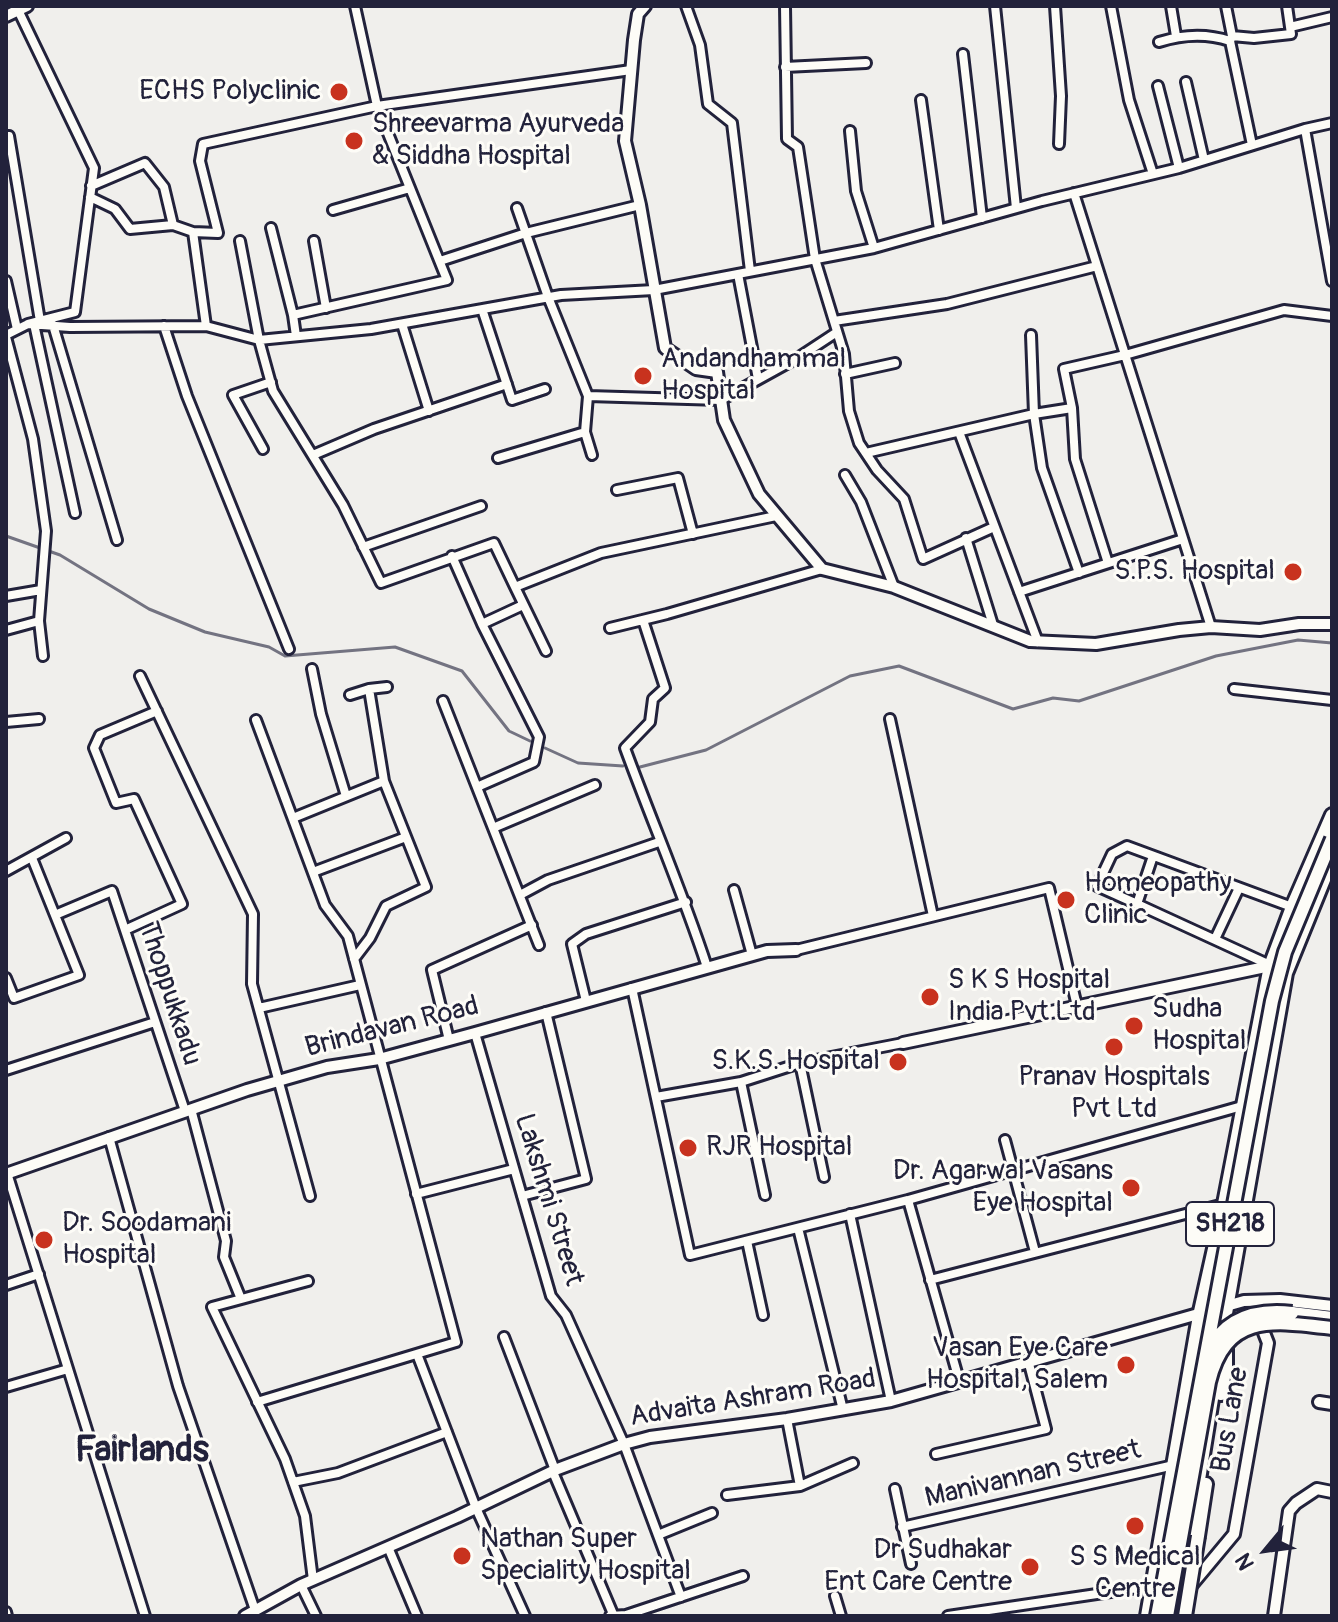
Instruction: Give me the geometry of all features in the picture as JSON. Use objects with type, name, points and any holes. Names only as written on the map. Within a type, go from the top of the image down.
[{"type":"main road","points":[[1147,1616],[1199,1316],[1270,966],[1332,815]]},
{"type":"main road","name":"SH218","points":[[1157,1616],[1272,1001],[1285,952],[1332,839]]},
{"type":"main road","name":"SH218","points":[[1185,1616],[1226,1366],[1227,1303],[1286,973],[1332,860]]},
{"type":"main road","points":[[1177,1616],[1227,1303]]},
{"type":"main road","points":[[1201,1370],[1217,1338],[1245,1316],[1276,1311],[1332,1318]]},
{"type":"main road","points":[[1167,1616],[1209,1382],[1221,1350],[1243,1330],[1265,1322],[1332,1328]]},
{"type":"street","points":[[293,315],[447,280],[377,106],[355,6]]},
{"type":"street","points":[[645,6],[638,14],[625,141],[640,205],[665,348],[696,369],[717,372],[724,420],[759,494],[822,569]]},
{"type":"street","points":[[686,6],[700,45],[708,104],[732,123],[750,271]]},
{"type":"street","points":[[785,6],[787,139],[798,147],[815,259],[844,354],[849,411],[859,443],[904,499],[923,559],[994,527]]},
{"type":"street","points":[[995,6],[1016,208]]},
{"type":"street","points":[[1055,6],[1061,96],[1059,144]]},
{"type":"street","points":[[1111,6],[1129,100],[1153,174]]},
{"type":"street","points":[[1171,6],[1176,36]]},
{"type":"street","points":[[1226,6],[1252,145]]},
{"type":"street","points":[[1159,42],[1176,36],[1254,38],[1291,34],[1287,6]]},
{"type":"street","points":[[6,16],[21,7],[94,168],[75,312],[34,323],[6,336],[33,439],[46,531],[39,621],[43,656]]},
{"type":"street","points":[[1290,27],[1332,17]]},
{"type":"street","points":[[963,54],[982,218]]},
{"type":"street","points":[[785,67],[866,63]]},
{"type":"street","points":[[90,197],[115,209],[130,229],[173,225],[193,232],[218,233],[200,161],[203,144],[377,106],[631,70]]},
{"type":"street","points":[[1186,82],[1204,160]]},
{"type":"street","points":[[1158,86],[1179,168]]},
{"type":"street","points":[[921,100],[939,230]]},
{"type":"street","points":[[34,323],[206,326],[259,340],[371,329],[548,297],[654,290],[874,248],[1016,208],[1179,168],[1332,123]]},
{"type":"street","points":[[1305,129],[1332,281]]},
{"type":"street","points":[[850,131],[856,191],[874,248]]},
{"type":"street","points":[[9,136],[34,323],[75,513]]},
{"type":"street","points":[[91,186],[145,163],[164,187],[173,225]]},
{"type":"street","points":[[333,210],[410,188]]},
{"type":"street","points":[[1074,193],[1211,627]]},
{"type":"street","points":[[440,261],[526,233],[640,205]]},
{"type":"street","points":[[517,208],[548,297],[588,396],[585,432],[592,455]]},
{"type":"street","points":[[271,228],[296,336]]},
{"type":"street","points":[[193,232],[206,326]]},
{"type":"street","points":[[240,241],[259,340],[273,391],[343,505],[381,583],[494,543],[546,651]]},
{"type":"street","points":[[314,241],[326,308]]},
{"type":"street","points":[[834,321],[947,304],[1097,266]]},
{"type":"street","points":[[738,274],[758,379]]},
{"type":"street","points":[[6,281],[17,329]]},
{"type":"street","points":[[482,309],[512,400],[545,389]]},
{"type":"street","points":[[1108,563],[1075,459],[1072,408],[1064,369],[1284,310],[1332,316]]},
{"type":"street","points":[[402,324],[429,411]]},
{"type":"street","points":[[53,325],[117,540]]},
{"type":"street","points":[[164,326],[187,396],[289,649]]},
{"type":"street","points":[[588,396],[721,400],[837,332]]},
{"type":"street","points":[[1031,335],[1034,414],[1042,468],[1079,573]]},
{"type":"street","points":[[845,374],[895,363]]},
{"type":"street","points":[[263,449],[233,395],[271,382]]},
{"type":"street","points":[[313,455],[374,429],[507,384]]},
{"type":"street","points":[[866,453],[1072,408]]},
{"type":"street","points":[[498,458],[585,432]]},
{"type":"street","points":[[959,432],[1038,642]]},
{"type":"street","points":[[845,475],[861,502],[894,587]]},
{"type":"street","points":[[617,490],[678,478],[693,534]]},
{"type":"street","points":[[363,547],[481,506]]},
{"type":"street","points":[[515,587],[601,553],[776,516]]},
{"type":"street","points":[[966,538],[993,625]]},
{"type":"street","points":[[1019,592],[1183,539]]},
{"type":"street","points":[[452,556],[482,624],[539,737],[534,762],[477,787]]},
{"type":"street","points":[[610,628],[822,569],[894,587],[1038,642],[1096,644],[1211,627],[1260,630],[1299,624],[1332,624]]},
{"type":"street","points":[[6,596],[41,590]]},
{"type":"street","points":[[482,624],[523,605]]},
{"type":"street","points":[[643,620],[665,688],[653,699],[650,722],[625,748],[659,842],[686,902],[707,967]]},
{"type":"street","points":[[6,630],[39,621]]},
{"type":"street","points":[[312,669],[321,714],[346,796]]},
{"type":"street","points":[[140,676],[253,914],[252,984],[310,1196]]},
{"type":"street","points":[[350,695],[387,687]]},
{"type":"street","points":[[354,959],[370,938],[386,906],[426,887],[384,781],[369,689]]},
{"type":"street","points":[[1234,689],[1332,700]]},
{"type":"street","points":[[443,701],[539,945]]},
{"type":"street","points":[[125,930],[182,904],[134,799],[116,803],[94,748],[100,735],[157,711]]},
{"type":"street","points":[[6,722],[39,719]]},
{"type":"street","points":[[890,719],[933,916]]},
{"type":"street","points":[[256,720],[325,905],[348,936],[456,1342],[257,1402]]},
{"type":"street","points":[[293,818],[384,781]]},
{"type":"street","points":[[493,828],[595,785]]},
{"type":"street","points":[[313,872],[406,837]]},
{"type":"street","points":[[6,871],[66,838]]},
{"type":"street","points":[[520,895],[548,880],[659,842]]},
{"type":"street","points":[[1286,973],[1097,886],[1112,854],[1127,846],[1292,907]]},
{"type":"street","points":[[1137,904],[1153,856]]},
{"type":"street","points":[[6,978],[14,998],[79,975],[32,858]]},
{"type":"street","points":[[796,950],[1049,888],[1077,1006]]},
{"type":"street","points":[[1215,939],[1239,888]]},
{"type":"street","points":[[734,890],[752,955]]},
{"type":"street","name":"Thoppukkadu","points":[[55,915],[112,891],[188,1110],[226,1241],[224,1257],[241,1299]]},
{"type":"street","points":[[586,1001],[572,944],[586,934],[686,902]]},
{"type":"street","points":[[449,1040],[432,970],[532,925]]},
{"type":"street","name":"Brindavan Road","points":[[7,1174],[188,1110],[327,1067],[379,1059],[767,951],[796,950]]},
{"type":"street","points":[[656,1097],[741,1082],[800,1063],[1270,966]]},
{"type":"street","points":[[259,1008],[360,985]]},
{"type":"street","points":[[632,988],[690,1255],[908,1200],[1242,1106]]},
{"type":"street","points":[[522,1196],[586,1179],[546,1012]]},
{"type":"street","points":[[6,1070],[155,1022]]},
{"type":"street","name":"Lakshmi Street","points":[[475,1033],[551,1296],[566,1315],[624,1444],[681,1597]]},
{"type":"street","points":[[800,1063],[824,1177]]},
{"type":"street","points":[[741,1082],[765,1195]]},
{"type":"street","points":[[109,1137],[178,1386],[250,1613]]},
{"type":"street","points":[[1005,1140],[1035,1252]]},
{"type":"street","points":[[416,1194],[514,1169]]},
{"type":"street","points":[[7,1174],[145,1616]]},
{"type":"street","points":[[908,1200],[959,1380]]},
{"type":"street","points":[[930,1280],[1224,1204]]},
{"type":"street","points":[[850,1214],[891,1401]]},
{"type":"street","points":[[798,1228],[843,1410]]},
{"type":"street","points":[[747,1241],[763,1315]]},
{"type":"street","points":[[6,1285],[39,1274]]},
{"type":"street","points":[[308,1281],[212,1307],[293,1482],[305,1516],[313,1580]]},
{"type":"street","points":[[1227,1303],[1280,1300],[1332,1306]]},
{"type":"street","name":"Bus Lane","points":[[1180,1599],[1234,1534],[1240,1510],[1268,1343],[1258,1317],[1244,1301]]},
{"type":"street","name":"Advaita Ashram Road","points":[[250,1613],[301,1585],[554,1471],[624,1444],[650,1437],[787,1419],[891,1401],[1028,1360],[1199,1316],[1227,1303]]},
{"type":"street","points":[[504,1337],[611,1615],[626,1615],[743,1576]]},
{"type":"street","points":[[417,1354],[476,1508],[525,1616]]},
{"type":"street","points":[[936,1454],[1046,1429],[1028,1360]]},
{"type":"street","points":[[6,1387],[68,1369]]},
{"type":"street","points":[[1319,1402],[1332,1404]]},
{"type":"street","points":[[787,1419],[800,1486]]},
{"type":"street","points":[[293,1482],[338,1473],[447,1432]]},
{"type":"street","points":[[727,1495],[800,1486],[853,1463]]},
{"type":"street","name":"Manivannan Street","points":[[902,1527],[1174,1465]]},
{"type":"street","points":[[895,1489],[911,1564]]},
{"type":"street","points":[[1274,1616],[1289,1511],[1317,1489],[1332,1492]]},
{"type":"street","points":[[658,1535],[712,1513]]},
{"type":"street","points":[[388,1547],[417,1616]]},
{"type":"street","points":[[301,1585],[316,1616]]},
{"type":"street","points":[[948,1616],[1151,1586]]},
{"type":"street","points":[[835,1596],[841,1616]]},
{"type":"waterway","points":[[6,536],[60,555],[149,609],[205,632],[269,647],[285,656],[395,647],[462,671],[509,731],[530,741]]},
{"type":"waterway","points":[[640,767],[706,750],[850,676],[899,666],[1013,709],[1053,698],[1079,701],[1216,656],[1298,640],[1332,643]]},
{"type":"waterway","points":[[545,748],[578,763],[623,766]]},
{"type":"place","name":"ECHS Polyclinic","points":[[339,92]]},
{"type":"place","name":"Shreevarma Ayurveda & Siddha Hospital","points":[[354,141]]},
{"type":"place","name":"Andandhammal Hospital","points":[[643,376]]},
{"type":"place","name":"S.P.S. Hospital","points":[[1293,572]]},
{"type":"place","name":"Homeopathy Clinic","points":[[1066,900]]},
{"type":"place","name":"S K S Hospital India Pvt Ltd","points":[[930,997]]},
{"type":"place","name":"Sudha Hospital","points":[[1134,1026]]},
{"type":"place","name":"Pranav Hospitals Pvt Ltd","points":[[1114,1047]]},
{"type":"place","name":"S.K.S. Hospital","points":[[898,1062]]},
{"type":"place","name":"RJR Hospital","points":[[688,1148]]},
{"type":"place","name":"Dr. Agarwal Vasans Eye Hospital","points":[[1131,1188]]},
{"type":"place","name":"Dr. Soodamani Hospital","points":[[44,1240]]},
{"type":"place","name":"Vasan Eye Care Hospital, Salem","points":[[1126,1365]]},
{"type":"place","name":"S S Medical Centre","points":[[1135,1526]]},
{"type":"place","name":"Nathan Super Speciality Hospital","points":[[462,1556]]},
{"type":"place","name":"Dr Sudhakar Ent Care Centre","points":[[1030,1567]]},
{"type":"district","name":"Fairlands","points":[[142,1452]]}]
